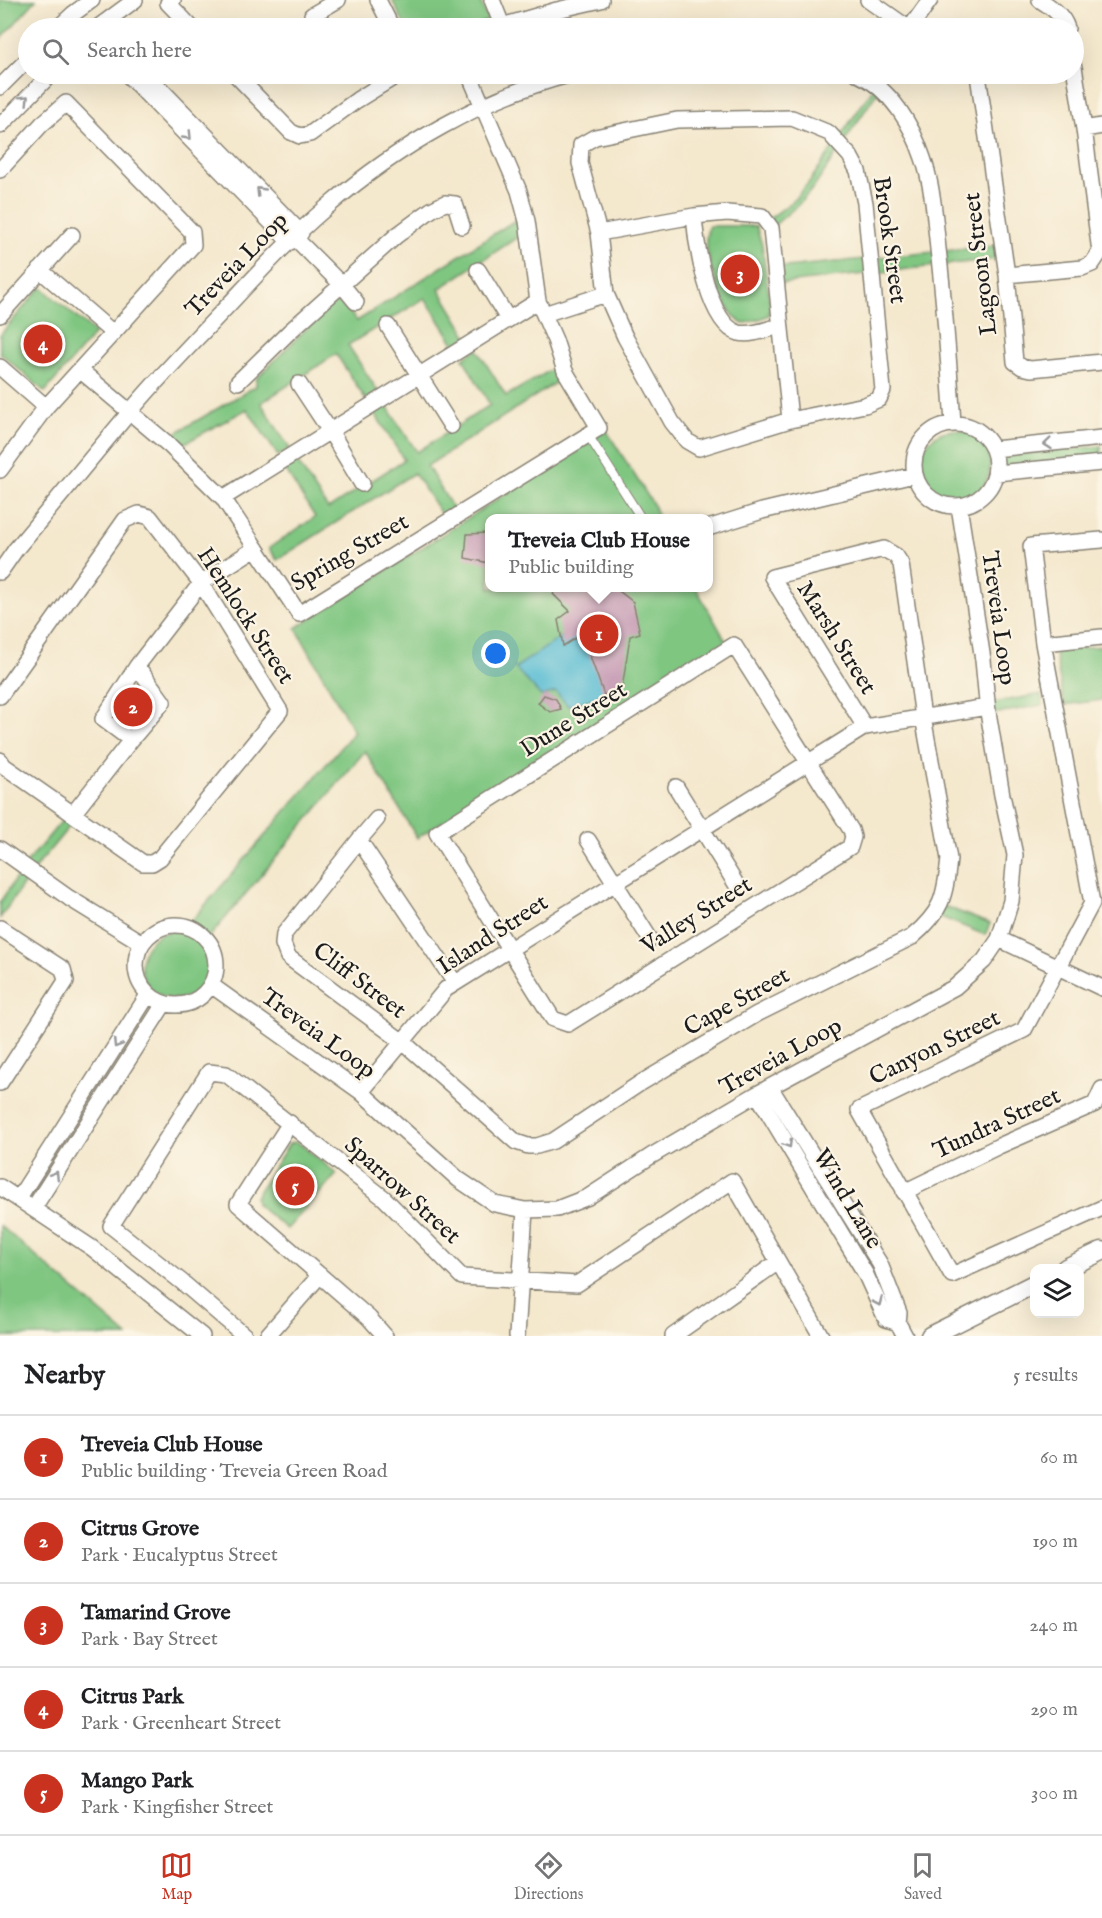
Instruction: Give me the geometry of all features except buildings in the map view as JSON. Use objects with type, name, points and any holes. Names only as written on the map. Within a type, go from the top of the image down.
[{"type":"street","points":[[111,18],[135,0]]},
{"type":"street","points":[[173,0],[168,3],[182,18]]},
{"type":"street","points":[[312,15],[338,0]]},
{"type":"street","points":[[378,0],[387,18]]},
{"type":"street","points":[[492,0],[496,18]]},
{"type":"street","points":[[528,18],[601,0]]},
{"type":"street","points":[[868,0],[894,18]]},
{"type":"street","points":[[916,18],[930,0]]},
{"type":"street","points":[[1040,0],[1062,18]]},
{"type":"street","points":[[70,18],[86,4],[93,18]]},
{"type":"street","points":[[0,87],[18,68]]},
{"type":"street","points":[[0,126],[41,84]]},
{"type":"street","points":[[138,84],[295,237],[356,302]]},
{"type":"street","points":[[155,84],[295,237]]},
{"type":"street","points":[[245,84],[291,132],[300,136],[310,134],[383,84]]},
{"type":"street","points":[[473,84],[519,191],[527,221],[541,308],[565,371],[599,428],[591,440]]},
{"type":"street","name":"Treveia Loop","points":[[0,572],[16,549],[129,412],[206,329],[327,207],[393,156],[433,130],[483,106],[538,84]]},
{"type":"street","points":[[881,84],[907,121],[924,160],[934,207],[942,277],[953,423]]},
{"type":"street","name":"Lagoon Street","points":[[979,84],[1007,275],[1015,362],[1031,369],[1102,362]]},
{"type":"street","points":[[1007,275],[1082,268],[1097,259],[1100,244],[1077,84]]},
{"type":"street","points":[[0,170],[42,124],[66,103],[192,232],[193,245],[46,407],[0,470]]},
{"type":"street","name":"Brook Street","points":[[792,118],[829,133],[850,156],[858,171],[865,203],[883,390],[879,399],[865,405],[790,420],[699,448],[687,441],[672,422],[625,337],[606,294],[599,233],[580,163],[581,145],[595,137],[677,120],[792,118]]},
{"type":"street","points":[[1084,129],[1102,126]]},
{"type":"street","points":[[238,382],[289,332],[396,236],[431,210],[445,203],[455,204],[462,226]]},
{"type":"street","points":[[599,233],[694,216],[727,213],[762,216],[771,228],[790,420]]},
{"type":"street","points":[[694,216],[696,242],[706,285],[729,328],[738,333],[748,334],[780,326]]},
{"type":"street","points":[[2,308],[72,235]]},
{"type":"street","points":[[40,270],[113,333]]},
{"type":"street","points":[[478,270],[508,319]]},
{"type":"street","points":[[223,498],[508,319],[541,308],[606,294]]},
{"type":"street","points":[[388,326],[451,426]]},
{"type":"street","points":[[0,367],[46,407]]},
{"type":"street","name":"Spring Street","points":[[80,370],[169,445],[223,498],[299,614],[591,440]]},
{"type":"street","points":[[298,384],[362,484]]},
{"type":"street","points":[[953,423],[966,425],[987,438],[994,449],[997,460],[992,485],[972,503],[947,506],[926,495],[919,486],[914,470],[915,453],[929,432],[940,426],[953,423]]},
{"type":"street","points":[[994,449],[1102,438]]},
{"type":"street","points":[[996,472],[1102,463]]},
{"type":"street","points":[[713,518],[840,482],[914,470]]},
{"type":"street","points":[[713,526],[914,470]]},
{"type":"street","name":"Treveia Loop","points":[[211,985],[361,1092],[458,1179],[495,1204],[525,1210],[557,1209],[588,1197],[651,1156],[764,1091],[955,987],[984,961],[999,939],[1011,901],[1015,855],[987,707],[983,660],[959,506]]},
{"type":"street","name":"Hemlock Street","points":[[0,696],[125,520],[139,514],[150,517],[201,582],[280,711],[160,858],[152,863],[143,863],[4,766],[0,760]]},
{"type":"street","name":"Canyon Street","points":[[1102,540],[1030,546],[1043,643],[1092,903],[1024,1030],[859,1110],[952,1275],[1102,1208]]},
{"type":"street","points":[[131,740],[103,719],[137,666],[201,582],[256,548]]},
{"type":"street","name":"Marsh Street","points":[[865,727],[772,577],[884,549],[896,556],[901,564],[923,717]]},
{"type":"street","points":[[1043,643],[1102,637]]},
{"type":"street","name":"Dune Street","points":[[509,950],[437,833],[735,645],[808,763]]},
{"type":"street","points":[[73,814],[163,702],[137,666]]},
{"type":"street","name":"Island Street","points":[[361,1092],[446,989],[865,727],[987,707]]},
{"type":"street","name":"Cape Street","points":[[404,1042],[516,1142],[537,1146],[553,1141],[639,1084],[757,1014],[912,937],[930,922],[940,905],[949,860],[923,717]]},
{"type":"street","name":"Valley Street","points":[[509,950],[553,1019],[568,1024],[850,847],[854,837],[851,830],[808,763]]},
{"type":"street","points":[[676,787],[736,884]]},
{"type":"street","name":"Cliff Street","points":[[377,819],[284,934],[283,944],[288,957],[404,1042]]},
{"type":"street","points":[[359,840],[455,983]]},
{"type":"street","points":[[588,840],[650,939]]},
{"type":"street","points":[[0,849],[69,898],[142,943]]},
{"type":"street","points":[[186,926],[198,931],[207,939],[216,962],[216,974],[211,985],[199,998],[190,1002],[182,1005],[164,1004],[148,994],[142,987],[135,970],[138,951],[142,943],[151,933],[162,927],[186,926]]},
{"type":"street","points":[[0,928],[63,969],[66,981],[0,1083]]},
{"type":"street","points":[[999,939],[1102,988]]},
{"type":"street","points":[[18,1199],[148,994]]},
{"type":"street","points":[[33,1209],[164,1004]]},
{"type":"street","name":"Sparrow Street","points":[[245,1336],[111,1226],[209,1072],[226,1074],[384,1198],[462,1277],[577,1284],[732,1181],[821,1336]]},
{"type":"street","points":[[93,1082],[108,1090]]},
{"type":"street","name":"Tundra Street","points":[[904,1192],[999,1146],[1095,1104],[1102,1089]]},
{"type":"street","name":"Wind Lane","points":[[764,1091],[880,1264],[899,1313],[902,1329]]},
{"type":"street","points":[[290,1123],[238,1204],[369,1318],[386,1336]]},
{"type":"street","points":[[0,1188],[92,1248],[202,1336]]},
{"type":"street","points":[[517,1336],[525,1210]]},
{"type":"street","points":[[1076,1264],[1102,1251]]},
{"type":"street","points":[[673,1336],[778,1262]]},
{"type":"street","points":[[267,1336],[320,1275]]},
{"type":"street","points":[[936,1335],[1030,1287]]},
{"type":"lane","points":[[591,440],[639,514]]},
{"type":"green space","points":[[0,0],[36,0],[18,18],[0,40]]},
{"type":"green space","points":[[392,0],[480,0],[487,18],[401,18]]},
{"type":"green space","points":[[876,84],[880,88],[815,186],[798,205],[771,228],[766,221],[792,202],[810,181]]},
{"type":"green space","points":[[517,219],[521,235],[439,289],[468,337],[455,345],[425,298],[348,345],[379,393],[366,400],[336,354],[261,403],[290,449],[278,456],[247,409],[176,448],[167,438],[256,386],[256,379],[331,304],[341,302],[357,321]]},
{"type":"green space","points":[[709,226],[756,226],[762,245],[770,305],[769,315],[743,324],[729,309],[717,286],[709,260],[706,239]]},
{"type":"green space","points":[[1003,245],[1005,258],[777,284],[776,268]]},
{"type":"green space","points":[[41,287],[95,333],[45,392],[0,353],[0,335]]},
{"type":"green space","points":[[477,349],[506,396],[554,368],[560,380],[427,466],[454,510],[443,517],[414,473],[277,560],[269,548],[315,517],[284,468],[296,460],[328,509],[404,460],[374,412],[386,405],[417,452],[490,405],[463,358]]},
{"type":"green space","points":[[606,430],[653,504],[657,514],[485,514],[485,592],[698,592],[727,643],[417,838],[365,751],[208,939],[199,931],[187,926],[354,732],[296,628]]},
{"type":"green space","points":[[955,430],[968,433],[980,440],[987,452],[990,465],[987,478],[980,490],[968,497],[955,500],[942,497],[930,490],[923,478],[920,465],[923,452],[930,440],[942,433]]},
{"type":"green space","points":[[1101,446],[1102,457],[1003,467],[1000,460],[1003,456]]},
{"type":"green space","points":[[1102,646],[1102,700],[1064,705],[1055,654],[1059,650]]},
{"type":"green space","points":[[133,688],[144,688],[149,695],[150,704],[134,724],[127,725],[117,717],[116,710]]},
{"type":"green space","points":[[1041,694],[1043,705],[994,714],[992,703]]},
{"type":"green space","points":[[70,811],[77,817],[32,872],[0,918],[0,902],[24,866]]},
{"type":"green space","points":[[944,906],[990,924],[985,935],[938,916]]},
{"type":"green space","points":[[175,931],[188,934],[199,941],[206,952],[209,965],[206,978],[199,989],[188,996],[175,999],[162,996],[151,989],[144,978],[141,965],[144,952],[151,941],[162,934]]},
{"type":"green space","points":[[295,1142],[337,1174],[287,1229],[256,1204],[255,1197],[289,1144]]},
{"type":"green space","points":[[0,1225],[2,1227],[128,1336],[0,1336]]},
{"type":"water","points":[[588,629],[610,693],[568,706],[556,692],[541,696],[515,668],[563,636]]},
{"type":"place","name":"Tamarind Grove","points":[[740,274]]},
{"type":"place","name":"Citrus Park","points":[[43,344]]},
{"type":"place","name":"Treveia Club House","points":[[599,634]]},
{"type":"place","name":"Citrus Grove","points":[[133,707]]},
{"type":"place","name":"Mango Park","points":[[295,1186]]}]
